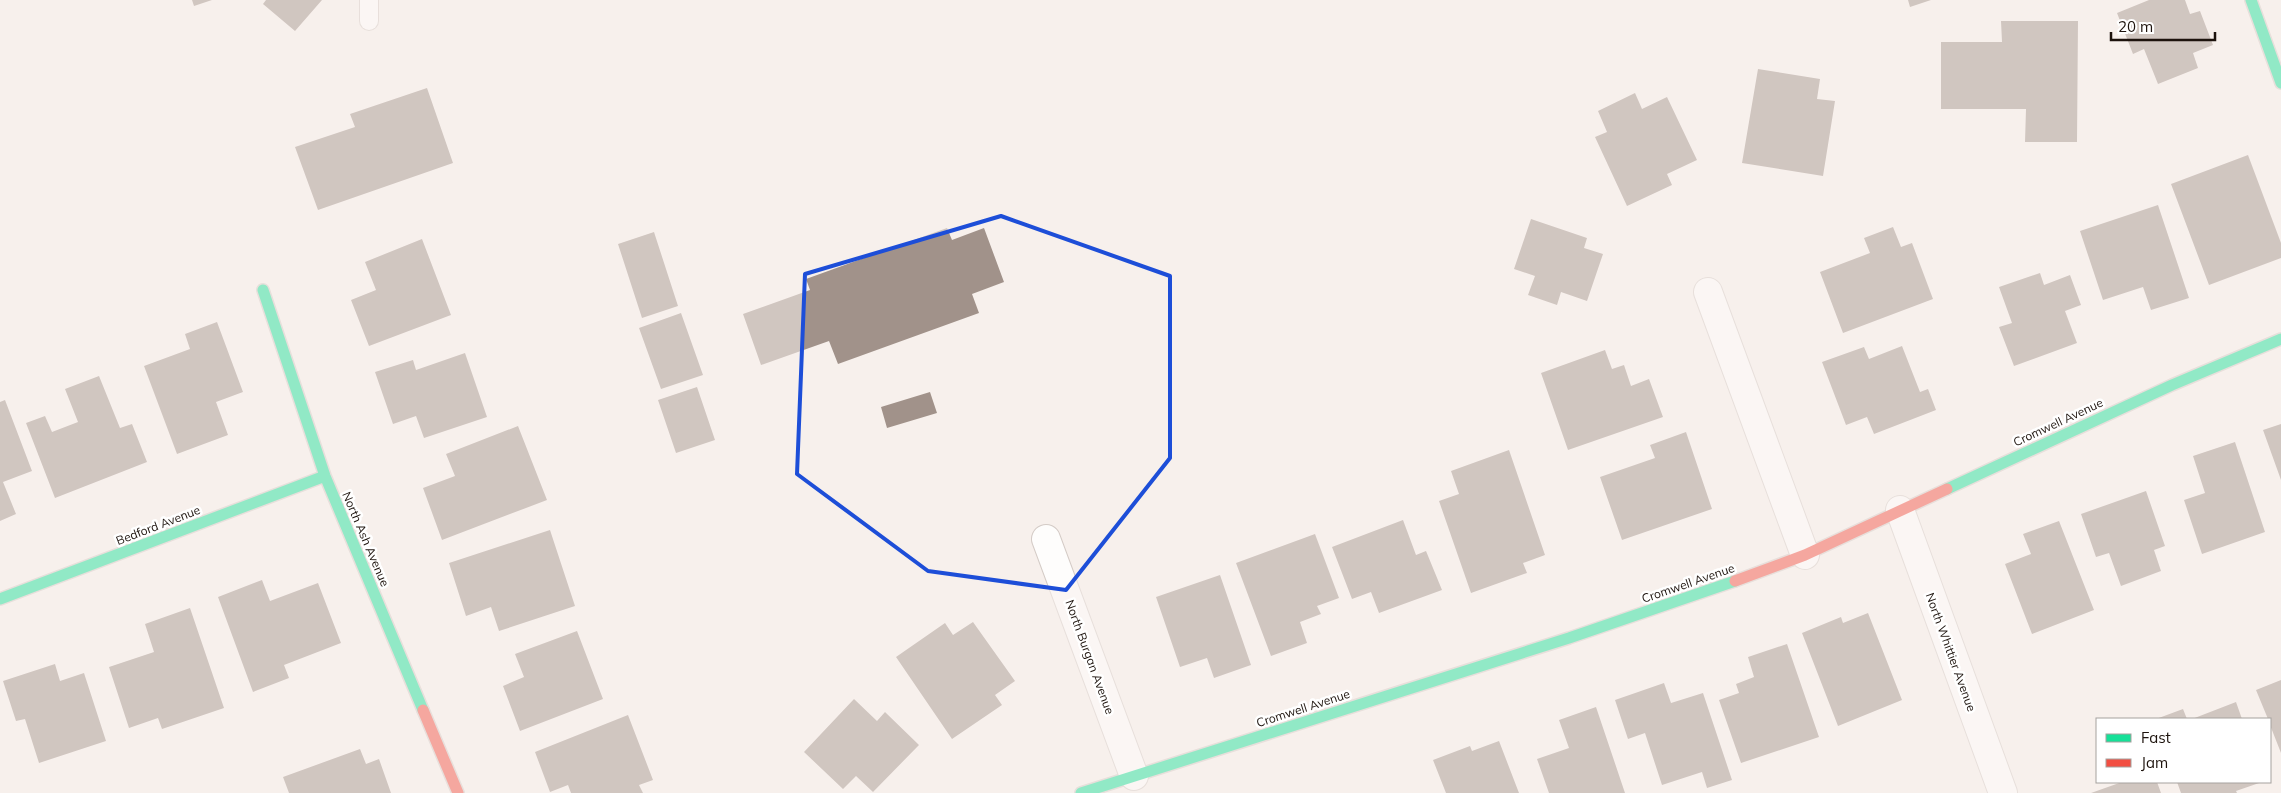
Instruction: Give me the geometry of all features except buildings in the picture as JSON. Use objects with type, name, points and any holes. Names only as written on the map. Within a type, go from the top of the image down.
[{"type":"street","points":[[2250,0],[2281,83]]},
{"type":"street","name":"North Ash Avenue","points":[[263,290],[325,476],[458,793]]},
{"type":"street","points":[[1708,292],[1805,554]]},
{"type":"street","name":"Cromwell Avenue","points":[[1082,793],[1569,638],[1723,586],[1805,554],[2172,384],[2281,339]]},
{"type":"street","name":"Bedford Avenue","points":[[0,599],[325,476]]},
{"type":"street","name":"North Whittier Avenue","points":[[1900,510],[2003,793]]},
{"type":"street","name":"North Burgan Avenue","points":[[1046,539],[1134,776]]},
{"type":"lane","points":[[369,0],[369,22]]},
{"type":"highlighted area","points":[[1001,216],[1170,276],[1170,458],[1066,590],[928,571],[797,474],[805,274]]},
{"type":"traffic: fast","points":[[2251,0],[2281,83]]},
{"type":"traffic: fast","points":[[263,290],[325,476],[423,710]]},
{"type":"traffic: fast","points":[[1947,489],[2172,385],[2281,339]]},
{"type":"traffic: fast","points":[[0,599],[325,476]]},
{"type":"traffic: fast","points":[[1081,793],[1569,638],[1735,581]]},
{"type":"traffic: jam","points":[[1735,581],[1805,555],[1947,489]]},
{"type":"traffic: jam","points":[[423,710],[458,793]]}]
